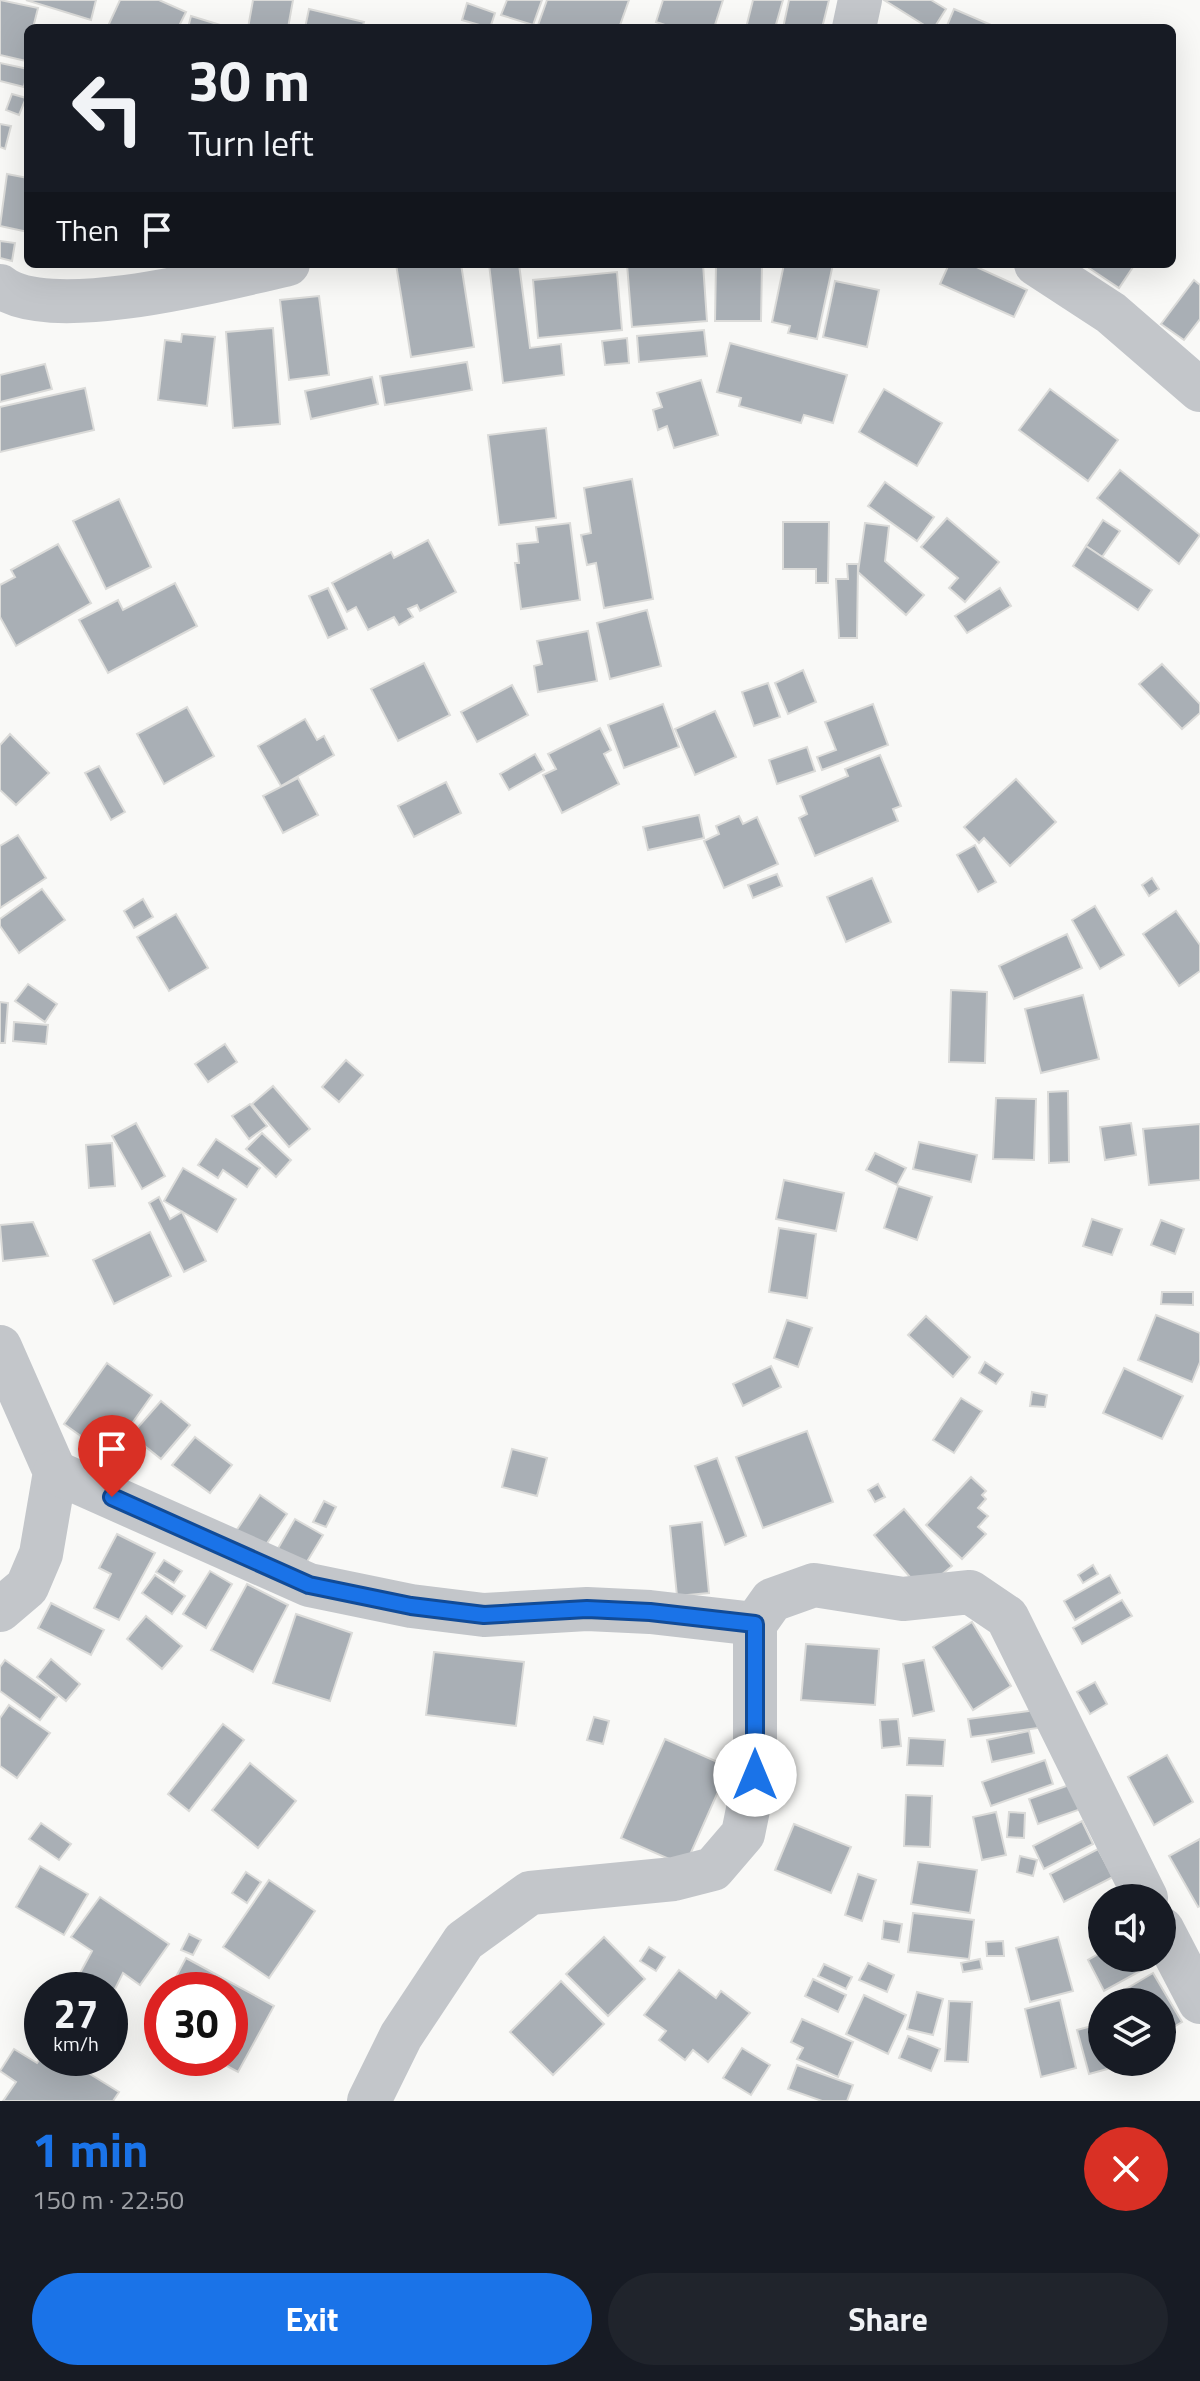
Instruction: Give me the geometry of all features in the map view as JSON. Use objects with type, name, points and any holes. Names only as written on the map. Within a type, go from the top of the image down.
[{"type":"street","points":[[855,24],[860,0]]},
{"type":"street","points":[[0,286],[9,293],[76,301],[165,293],[271,268]]},
{"type":"street","points":[[1042,268],[1111,313],[1200,390]]},
{"type":"street","points":[[0,1347],[55,1472],[41,1554],[27,1587],[0,1610]]},
{"type":"street","points":[[55,1472],[309,1585],[411,1606],[484,1615],[587,1609],[755,1624]]},
{"type":"street","points":[[369,2101],[401,2036],[464,1941],[530,1893],[674,1879],[713,1869],[743,1834],[755,1775],[755,1624],[772,1600],[814,1585],[903,1599],[970,1592],[1007,1617],[1139,1884]]},
{"type":"street","points":[[1176,1956],[1200,2002]]},
{"type":"building","points":[[0,0],[38,8],[34,24],[24,24],[24,61],[0,55]]},
{"type":"building","points":[[26,0],[96,0],[91,20]]},
{"type":"building","points":[[120,0],[159,0],[186,12],[180,24],[109,24]]},
{"type":"building","points":[[253,0],[293,0],[289,24],[249,24]]},
{"type":"building","points":[[507,0],[542,0],[533,24],[501,15]]},
{"type":"building","points":[[547,0],[629,0],[620,24],[538,24]]},
{"type":"building","points":[[663,0],[723,0],[715,24],[656,22]]},
{"type":"building","points":[[753,0],[783,0],[776,24],[747,24]]},
{"type":"building","points":[[789,0],[829,0],[823,24],[784,24]]},
{"type":"building","points":[[884,0],[931,0],[946,9],[937,24],[923,24]]},
{"type":"building","points":[[467,3],[495,13],[491,24],[462,20]]},
{"type":"building","points":[[309,9],[364,22],[363,24],[306,24]]},
{"type":"building","points":[[954,9],[989,24],[948,24]]},
{"type":"building","points":[[191,16],[217,24],[189,24]]},
{"type":"building","points":[[0,63],[24,68],[24,87],[0,81]]},
{"type":"building","points":[[12,94],[24,97],[19,115],[6,110]]},
{"type":"building","points":[[0,124],[11,126],[5,149],[0,147]]},
{"type":"building","points":[[7,174],[24,177],[24,231],[0,226]]},
{"type":"building","points":[[0,241],[15,243],[12,261],[0,258]]},
{"type":"building","points":[[397,268],[462,268],[474,347],[411,357]]},
{"type":"building","points":[[489,268],[520,268],[530,348],[561,344],[564,375],[503,383]]},
{"type":"building","points":[[627,268],[703,268],[707,321],[632,327]]},
{"type":"building","points":[[716,268],[762,268],[761,321],[715,321]]},
{"type":"building","points":[[783,268],[832,268],[817,339],[788,333],[790,326],[772,322]]},
{"type":"building","points":[[947,268],[979,268],[1027,290],[1014,317],[940,284]]},
{"type":"building","points":[[1089,268],[1132,268],[1119,288]]},
{"type":"building","points":[[617,272],[622,330],[538,338],[533,280]]},
{"type":"building","points":[[1194,280],[1200,285],[1200,319],[1184,340],[1161,324]]},
{"type":"building","points":[[835,281],[879,290],[867,347],[823,337]]},
{"type":"building","points":[[319,296],[329,375],[289,380],[280,300]]},
{"type":"building","points":[[273,328],[280,424],[233,428],[226,332]]},
{"type":"building","points":[[704,330],[707,356],[639,362],[637,336]]},
{"type":"building","points":[[182,334],[215,337],[207,406],[158,400],[165,340],[181,342]]},
{"type":"building","points":[[627,338],[629,363],[605,365],[602,341]]},
{"type":"building","points":[[730,343],[847,375],[833,423],[804,415],[801,423],[739,406],[741,398],[717,392]]},
{"type":"building","points":[[467,362],[472,390],[385,405],[380,376]]},
{"type":"building","points":[[45,364],[52,389],[0,402],[0,375]]},
{"type":"building","points":[[372,377],[378,404],[311,419],[305,391]]},
{"type":"building","points":[[701,380],[718,435],[674,448],[667,426],[658,430],[653,410],[662,407],[657,393]]},
{"type":"building","points":[[85,388],[94,430],[0,452],[0,407]]},
{"type":"building","points":[[884,389],[942,423],[917,466],[859,432]]},
{"type":"building","points":[[1050,389],[1118,440],[1088,481],[1019,430]]},
{"type":"building","points":[[546,428],[556,518],[499,525],[488,435]]},
{"type":"building","points":[[1120,470],[1200,535],[1179,564],[1097,498]]},
{"type":"building","points":[[632,479],[653,599],[604,608],[596,563],[587,565],[581,535],[591,533],[584,488]]},
{"type":"building","points":[[885,482],[934,517],[917,541],[868,506]]},
{"type":"building","points":[[119,499],[151,567],[106,589],[73,521]]},
{"type":"building","points":[[947,518],[999,562],[965,602],[949,588],[958,578],[921,547]]},
{"type":"building","points":[[1103,520],[1120,531],[1102,557],[1086,546]]},
{"type":"building","points":[[783,522],[829,522],[828,583],[816,583],[816,569],[783,569]]},
{"type":"building","points":[[570,523],[580,600],[521,609],[515,563],[519,563],[517,544],[538,542],[536,527]]},
{"type":"building","points":[[865,523],[889,526],[885,561],[924,595],[906,615],[858,572]]},
{"type":"building","points":[[428,540],[456,592],[420,611],[417,605],[408,609],[413,617],[399,625],[394,617],[368,630],[356,607],[347,612],[332,583],[391,552],[394,558]]},
{"type":"building","points":[[58,544],[91,603],[16,646],[0,617],[0,585],[15,577],[11,570]]},
{"type":"building","points":[[1086,546],[1152,590],[1138,610],[1073,566]]},
{"type":"building","points":[[847,564],[858,564],[857,638],[839,638],[836,579],[848,579]]},
{"type":"building","points":[[175,583],[197,626],[108,673],[79,620],[118,600],[123,610]]},
{"type":"building","points":[[328,588],[347,629],[328,638],[309,596]]},
{"type":"building","points":[[1000,588],[1011,606],[967,633],[955,616]]},
{"type":"building","points":[[647,610],[661,666],[610,679],[597,623]]},
{"type":"building","points":[[588,631],[597,681],[538,692],[534,666],[542,664],[537,641]]},
{"type":"building","points":[[424,663],[450,715],[398,741],[371,689]]},
{"type":"building","points":[[1162,664],[1200,704],[1200,713],[1182,729],[1139,684]]},
{"type":"building","points":[[803,670],[816,702],[788,714],[775,683]]},
{"type":"building","points":[[768,683],[780,717],[754,726],[742,692]]},
{"type":"building","points":[[512,685],[528,715],[477,742],[461,712]]},
{"type":"building","points":[[663,704],[679,747],[624,768],[608,725]]},
{"type":"building","points":[[873,704],[888,745],[822,770],[817,757],[836,750],[825,722]]},
{"type":"building","points":[[187,707],[214,756],[164,784],[137,734]]},
{"type":"building","points":[[715,711],[736,757],[695,775],[675,729]]},
{"type":"building","points":[[305,719],[317,740],[324,736],[334,755],[281,786],[258,746]]},
{"type":"building","points":[[600,728],[611,750],[604,754],[619,784],[562,813],[543,775],[556,769],[548,754]]},
{"type":"building","points":[[10,734],[49,773],[16,805],[0,790],[0,745]]},
{"type":"building","points":[[807,747],[815,771],[777,784],[769,760]]},
{"type":"building","points":[[535,754],[544,770],[509,790],[500,774]]},
{"type":"building","points":[[880,755],[901,806],[893,809],[898,821],[815,856],[799,818],[807,814],[800,796],[848,776],[845,769]]},
{"type":"building","points":[[99,766],[125,812],[111,820],[85,773]]},
{"type":"building","points":[[298,778],[318,815],[283,833],[263,796]]},
{"type":"building","points":[[1016,779],[1056,822],[1010,866],[984,838],[979,843],[964,827]]},
{"type":"building","points":[[446,782],[461,813],[414,837],[398,806]]},
{"type":"building","points":[[699,815],[704,838],[648,850],[643,827]]},
{"type":"building","points":[[739,816],[743,824],[757,817],[778,864],[724,888],[704,841],[719,834],[716,826]]},
{"type":"building","points":[[18,835],[46,878],[0,908],[0,846]]},
{"type":"building","points":[[975,845],[996,882],[978,892],[957,855]]},
{"type":"building","points":[[777,874],[782,886],[753,898],[748,885]]},
{"type":"building","points":[[872,878],[891,922],[846,942],[827,897]]},
{"type":"building","points":[[1152,878],[1159,889],[1149,896],[1142,885]]},
{"type":"building","points":[[42,889],[65,920],[19,953],[0,926],[0,919]]},
{"type":"building","points":[[143,899],[153,917],[134,928],[124,911]]},
{"type":"building","points":[[1095,906],[1124,955],[1100,969],[1072,920]]},
{"type":"building","points":[[1176,911],[1200,945],[1200,971],[1179,986],[1143,934]]},
{"type":"building","points":[[176,914],[208,968],[169,991],[137,937]]},
{"type":"building","points":[[1067,934],[1082,968],[1014,999],[999,966]]},
{"type":"building","points":[[28,984],[57,1004],[45,1022],[15,1001]]},
{"type":"building","points":[[951,990],[987,992],[985,1063],[949,1062]]},
{"type":"building","points":[[1083,995],[1099,1059],[1041,1073],[1025,1009]]},
{"type":"building","points":[[0,1002],[8,1003],[5,1043],[0,1043]]},
{"type":"building","points":[[14,1022],[48,1025],[46,1044],[13,1041]]},
{"type":"building","points":[[225,1044],[237,1062],[208,1082],[195,1064]]},
{"type":"building","points":[[346,1060],[363,1075],[339,1102],[322,1087]]},
{"type":"building","points":[[273,1086],[310,1129],[289,1147],[252,1104]]},
{"type":"building","points":[[1068,1091],[1069,1162],[1049,1163],[1048,1092]]},
{"type":"building","points":[[996,1098],[1036,1099],[1034,1160],[993,1159]]},
{"type":"building","points":[[250,1104],[267,1126],[249,1139],[232,1116]]},
{"type":"building","points":[[136,1123],[165,1176],[142,1189],[112,1136]]},
{"type":"building","points":[[1131,1123],[1136,1155],[1105,1160],[1100,1127]]},
{"type":"building","points":[[1200,1124],[1200,1180],[1149,1185],[1143,1129]]},
{"type":"building","points":[[262,1133],[291,1160],[276,1177],[246,1149]]},
{"type":"building","points":[[216,1139],[260,1168],[247,1187],[223,1170],[218,1178],[198,1165]]},
{"type":"building","points":[[919,1142],[977,1155],[971,1182],[913,1169]]},
{"type":"building","points":[[112,1143],[115,1186],[89,1188],[86,1145]]},
{"type":"building","points":[[875,1153],[906,1168],[897,1185],[866,1170]]},
{"type":"building","points":[[183,1168],[236,1199],[217,1232],[164,1201]]},
{"type":"building","points":[[784,1180],[844,1193],[836,1231],[776,1219]]},
{"type":"building","points":[[898,1186],[932,1197],[917,1240],[884,1228]]},
{"type":"building","points":[[159,1197],[170,1219],[182,1212],[206,1261],[184,1272],[149,1203]]},
{"type":"building","points":[[1092,1219],[1122,1229],[1112,1255],[1083,1246]]},
{"type":"building","points":[[1161,1220],[1184,1229],[1175,1254],[1151,1245]]},
{"type":"building","points":[[33,1222],[48,1256],[3,1261],[0,1225]]},
{"type":"building","points":[[779,1228],[816,1234],[807,1298],[769,1292]]},
{"type":"building","points":[[150,1232],[171,1276],[114,1304],[93,1260]]},
{"type":"building","points":[[1162,1292],[1193,1292],[1193,1305],[1161,1304]]},
{"type":"building","points":[[1156,1315],[1200,1333],[1200,1362],[1192,1382],[1138,1360]]},
{"type":"building","points":[[926,1316],[970,1357],[953,1377],[908,1335]]},
{"type":"building","points":[[787,1320],[812,1328],[798,1367],[774,1358]]},
{"type":"building","points":[[985,1362],[1003,1374],[996,1384],[979,1373]]},
{"type":"building","points":[[107,1363],[152,1395],[109,1456],[64,1424]]},
{"type":"building","points":[[771,1366],[781,1387],[743,1406],[733,1384]]},
{"type":"building","points":[[1124,1368],[1183,1396],[1162,1439],[1103,1413]]},
{"type":"building","points":[[1032,1392],[1047,1395],[1045,1407],[1030,1406]]},
{"type":"building","points":[[961,1398],[982,1411],[954,1453],[933,1440]]},
{"type":"building","points":[[161,1401],[190,1425],[161,1459],[131,1435]]},
{"type":"building","points":[[807,1431],[833,1502],[763,1528],[736,1457]]},
{"type":"building","points":[[195,1437],[232,1465],[210,1493],[172,1465]]},
{"type":"building","points":[[512,1449],[547,1458],[537,1496],[502,1487]]},
{"type":"building","points":[[717,1458],[746,1536],[725,1545],[695,1466]]},
{"type":"building","points":[[971,1477],[986,1491],[982,1495],[986,1499],[978,1508],[988,1516],[978,1527],[986,1534],[962,1559],[926,1525]]},
{"type":"building","points":[[878,1484],[885,1497],[875,1502],[868,1490]]},
{"type":"building","points":[[260,1495],[287,1514],[263,1549],[236,1531]]},
{"type":"building","points":[[324,1501],[336,1507],[326,1527],[313,1522]]},
{"type":"building","points":[[904,1509],[952,1566],[922,1591],[874,1535]]},
{"type":"building","points":[[295,1519],[323,1535],[305,1565],[277,1550]]},
{"type":"building","points":[[702,1522],[709,1593],[677,1596],[670,1526]]},
{"type":"building","points":[[117,1534],[155,1553],[119,1620],[94,1608],[111,1574],[99,1568]]},
{"type":"building","points":[[164,1560],[182,1571],[174,1583],[156,1572]]},
{"type":"building","points":[[1093,1565],[1098,1574],[1083,1583],[1078,1575]]},
{"type":"building","points":[[210,1571],[232,1584],[206,1628],[183,1614]]},
{"type":"building","points":[[155,1575],[185,1596],[172,1614],[142,1593]]},
{"type":"building","points":[[1110,1575],[1120,1593],[1075,1620],[1064,1601]]},
{"type":"building","points":[[247,1584],[288,1605],[253,1672],[211,1650]]},
{"type":"building","points":[[1122,1600],[1132,1616],[1082,1644],[1073,1628]]},
{"type":"building","points":[[51,1603],[104,1630],[91,1655],[38,1628]]},
{"type":"building","points":[[296,1614],[352,1633],[330,1701],[273,1683]]},
{"type":"building","points":[[146,1616],[182,1646],[162,1669],[127,1639]]},
{"type":"building","points":[[972,1622],[1011,1686],[973,1710],[933,1647]]},
{"type":"building","points":[[806,1644],[879,1649],[875,1705],[801,1700]]},
{"type":"building","points":[[434,1652],[524,1662],[516,1726],[426,1715]]},
{"type":"building","points":[[51,1659],[80,1684],[66,1701],[37,1677]]},
{"type":"building","points":[[5,1660],[57,1697],[40,1720],[0,1691],[0,1667]]},
{"type":"building","points":[[924,1660],[934,1711],[913,1716],[903,1664]]},
{"type":"building","points":[[1095,1682],[1107,1704],[1090,1714],[1077,1692]]},
{"type":"building","points":[[9,1705],[50,1733],[17,1778],[0,1766],[0,1718]]},
{"type":"building","points":[[1036,1710],[1038,1728],[971,1737],[968,1719]]},
{"type":"building","points":[[594,1717],[609,1721],[603,1744],[587,1740]]},
{"type":"building","points":[[898,1719],[901,1746],[882,1748],[880,1720]]},
{"type":"building","points":[[223,1724],[244,1740],[189,1811],[168,1794]]},
{"type":"building","points":[[1029,1731],[1034,1753],[992,1762],[987,1740]]},
{"type":"building","points":[[909,1738],[945,1740],[943,1766],[907,1765]]},
{"type":"building","points":[[665,1739],[729,1767],[685,1866],[621,1838]]},
{"type":"building","points":[[1167,1755],[1193,1802],[1154,1825],[1128,1777]]},
{"type":"building","points":[[1045,1760],[1053,1784],[991,1806],[982,1782]]},
{"type":"building","points":[[250,1763],[296,1801],[258,1848],[212,1810]]},
{"type":"building","points":[[1072,1784],[1081,1809],[1038,1824],[1029,1799]]},
{"type":"building","points":[[906,1795],[932,1796],[930,1847],[904,1846]]},
{"type":"building","points":[[996,1812],[1006,1855],[982,1860],[973,1817]]},
{"type":"building","points":[[1009,1812],[1025,1813],[1024,1838],[1007,1837]]},
{"type":"building","points":[[1082,1821],[1093,1844],[1044,1869],[1033,1846]]},
{"type":"building","points":[[41,1823],[71,1844],[59,1860],[29,1839]]},
{"type":"building","points":[[794,1824],[851,1847],[831,1893],[775,1870]]},
{"type":"building","points":[[1200,1839],[1200,1906],[1198,1907],[1169,1856]]},
{"type":"building","points":[[1098,1849],[1113,1877],[1099,1884],[1088,1884],[1088,1890],[1064,1902],[1050,1874]]},
{"type":"building","points":[[1020,1856],[1037,1860],[1033,1876],[1017,1872]]},
{"type":"building","points":[[918,1862],[977,1870],[970,1913],[911,1904]]},
{"type":"building","points":[[40,1866],[88,1894],[64,1935],[16,1907]]},
{"type":"building","points":[[246,1872],[261,1882],[247,1903],[232,1893]]},
{"type":"building","points":[[858,1874],[876,1880],[862,1921],[845,1915]]},
{"type":"building","points":[[269,1880],[315,1911],[269,1978],[223,1947]]},
{"type":"building","points":[[100,1897],[169,1944],[149,1972],[144,1972],[140,1985],[128,1977],[128,1972],[81,1972],[92,1951],[71,1937]]},
{"type":"building","points":[[913,1913],[974,1920],[969,1959],[908,1952]]},
{"type":"building","points":[[884,1921],[902,1924],[899,1942],[882,1939]]},
{"type":"building","points":[[189,1934],[201,1940],[193,1955],[181,1950]]},
{"type":"building","points":[[604,1937],[645,1979],[608,2016],[566,1974]]},
{"type":"building","points":[[1058,1937],[1073,1991],[1030,2002],[1016,1948]]},
{"type":"building","points":[[1003,1941],[1004,1956],[987,1956],[986,1942]]},
{"type":"building","points":[[649,1947],[665,1957],[656,1971],[640,1961]]},
{"type":"building","points":[[186,1958],[212,1972],[179,1972]]},
{"type":"building","points":[[980,1959],[982,1969],[963,1972],[961,1963]]},
{"type":"building","points":[[868,1963],[894,1975],[887,1992],[859,1980]]},
{"type":"building","points":[[824,1964],[852,1977],[846,1989],[818,1976]]},
{"type":"building","points":[[679,1970],[716,1998],[721,1991],[750,2013],[708,2062],[693,2050],[685,2060],[659,2040],[666,2031],[644,2015]]},
{"type":"building","points":[[1094,1972],[1138,1972],[1109,1988],[1102,1988]]},
{"type":"building","points":[[1153,1973],[1162,1988],[1128,1988]]},
{"type":"building","points":[[813,1979],[846,1995],[838,2012],[805,1996]]},
{"type":"building","points":[[561,1981],[604,2024],[553,2075],[510,2032]]},
{"type":"building","points":[[248,1992],[274,2006],[248,2054]]},
{"type":"building","points":[[917,1992],[943,1999],[933,2035],[907,2029]]},
{"type":"building","points":[[864,1995],[906,2015],[888,2054],[846,2034]]},
{"type":"building","points":[[1060,2000],[1076,2068],[1041,2077],[1025,2009]]},
{"type":"building","points":[[949,2001],[972,2002],[968,2062],[945,2061]]},
{"type":"building","points":[[1176,2012],[1182,2022],[1176,2026]]},
{"type":"building","points":[[802,2019],[853,2042],[838,2077],[797,2059],[803,2048],[791,2042]]},
{"type":"building","points":[[1088,2027],[1088,2070],[1077,2030]]},
{"type":"building","points":[[908,2036],[940,2049],[931,2071],[899,2058]]},
{"type":"building","points":[[742,2048],[770,2065],[751,2095],[723,2078]]},
{"type":"building","points":[[14,2049],[24,2055],[24,2076],[93,2076],[119,2092],[113,2101],[3,2101],[16,2082],[0,2071]]},
{"type":"building","points":[[797,2065],[853,2085],[847,2101],[822,2101],[788,2089]]},
{"type":"route","points":[[112,1497],[309,1585],[411,1606],[484,1615],[587,1609],[650,1612],[755,1624],[755,1775]]}]
